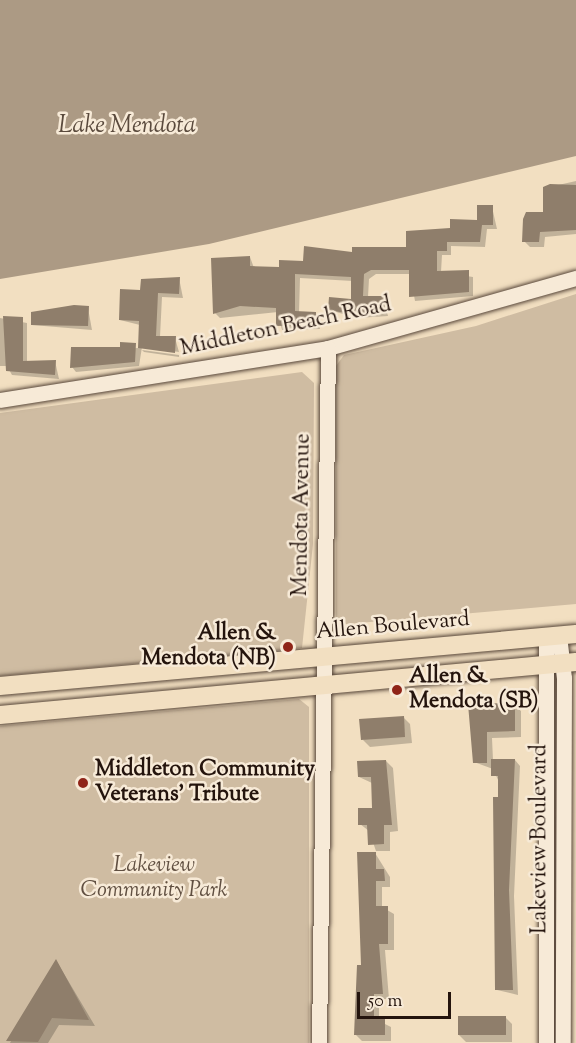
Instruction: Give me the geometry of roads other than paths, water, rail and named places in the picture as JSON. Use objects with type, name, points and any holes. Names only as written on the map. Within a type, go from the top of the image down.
[{"type":"main road","name":"Allen Boulevard","points":[[0,686],[560,635]]},
{"type":"main road","points":[[0,715],[562,663]]},
{"type":"street","name":"Middleton Beach Road","points":[[0,400],[328,348],[576,278]]},
{"type":"street","name":"Mendota Avenue","points":[[319,1043],[321,658],[328,348]]},
{"type":"street","name":"Lakeview Boulevard","points":[[560,635],[563,1043]]},
{"type":"street","name":"Lakeview Boulevard","points":[[546,1043],[562,663]]},
{"type":"water","name":"Lake Mendota","points":[[0,0],[576,0],[576,156],[209,244],[0,279]]},
{"type":"place","name":"Allen & Mendota (NB)","points":[[288,647]]},
{"type":"place","name":"Allen & Mendota (SB)","points":[[397,690]]},
{"type":"place","name":"Middleton Community Veterans' Tribute","points":[[83,783]]},
{"type":"park label","name":"Lakeview Community Park","points":[[154,878]]}]
